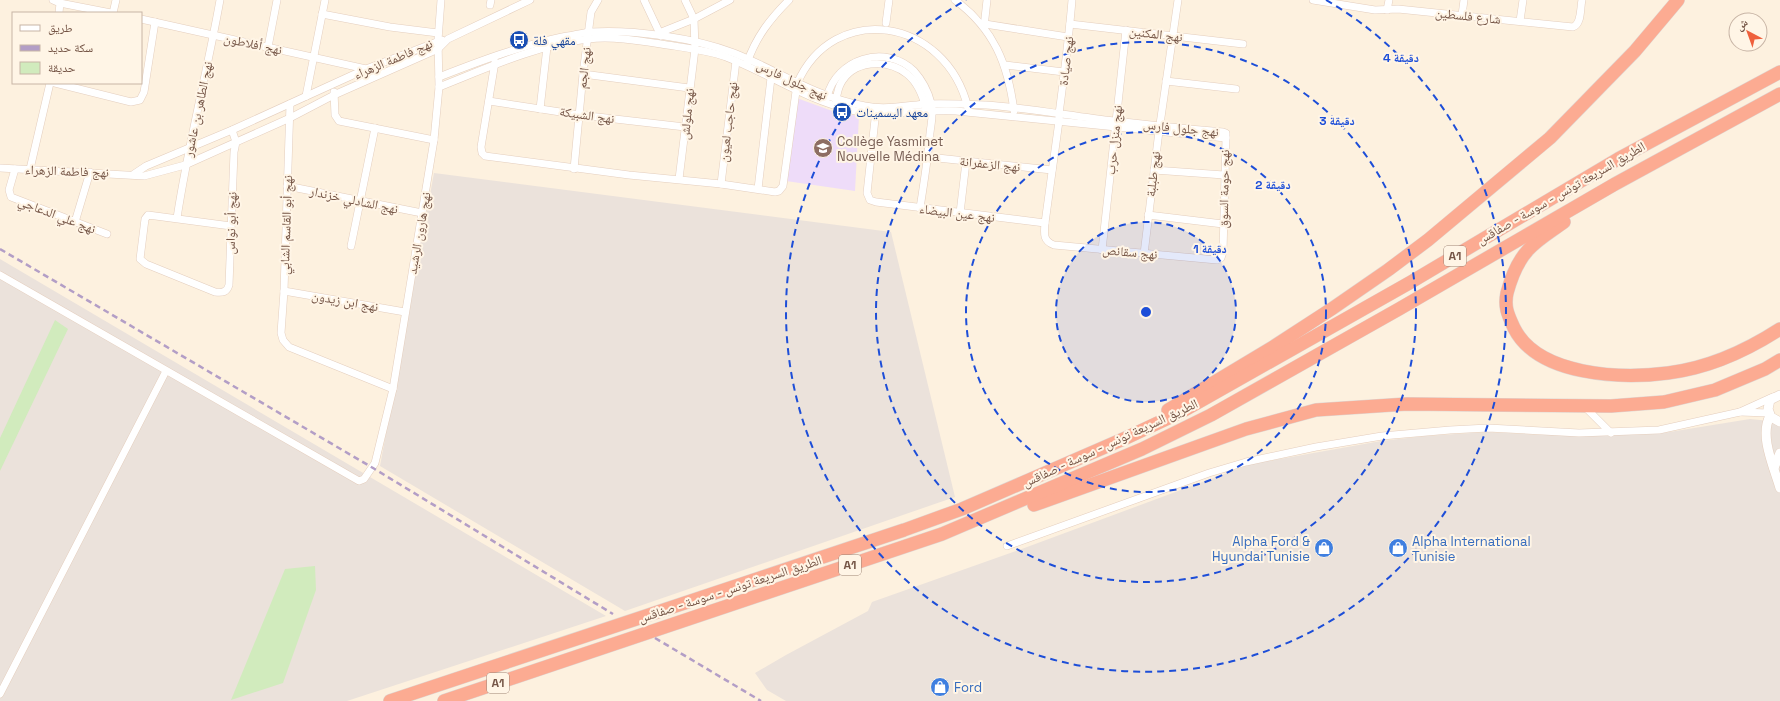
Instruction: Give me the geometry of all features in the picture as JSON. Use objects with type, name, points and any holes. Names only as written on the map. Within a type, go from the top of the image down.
[{"type":"highway","points":[[1128,437],[1185,399],[1273,347],[1333,308],[1428,240],[1550,138],[1635,51],[1678,0]]},
{"type":"highway","name":"الطريق السريعة تونس - سوسة - صفاقس","points":[[390,701],[904,530],[962,509],[1128,437],[1223,389],[1404,286],[1618,159],[1780,72]]},
{"type":"highway","name":"الطريق السريعة تونس - سوسة - صفاقس","points":[[444,701],[942,534],[1142,450],[1211,415],[1400,309],[1615,184],[1780,94]]},
{"type":"highway","points":[[1615,184],[1536,242],[1527,250],[1517,265],[1510,281],[1506,299],[1506,312],[1518,336],[1527,347],[1553,362],[1587,371],[1614,374],[1668,373],[1711,364],[1751,346],[1780,329]]},
{"type":"highway","points":[[552,665],[620,645],[958,533],[1103,479],[1246,429],[1309,412],[1362,406],[1407,404],[1583,406],[1637,405],[1664,402],[1715,390],[1765,369],[1780,360]]},
{"type":"street","points":[[112,12],[116,0]]},
{"type":"street","name":"نهج الطاهر بن عاشور","points":[[176,218],[185,165],[193,135],[220,0]]},
{"type":"street","points":[[268,47],[277,0]]},
{"type":"street","points":[[306,96],[325,0]]},
{"type":"street","name":"نهج هارون الرشيد","points":[[166,371],[359,481],[364,479],[375,463],[394,389],[405,312],[434,140],[439,88],[438,37],[441,0]]},
{"type":"street","points":[[448,39],[530,0]]},
{"type":"street","name":"نهج الجم","points":[[574,168],[583,74],[591,12],[598,0]]},
{"type":"street","points":[[644,0],[660,34],[728,1]]},
{"type":"street","points":[[685,0],[694,18]]},
{"type":"street","points":[[747,62],[763,28],[789,0]]},
{"type":"street","points":[[886,23],[889,0]]},
{"type":"street","points":[[955,0],[985,26],[992,38],[1005,65],[1015,116]]},
{"type":"street","points":[[985,26],[988,0]]},
{"type":"street","name":"نهج صيادة","points":[[1046,240],[1044,235],[1045,223],[1072,0]]},
{"type":"street","name":"نهج طبلبة","points":[[1144,254],[1159,128],[1178,0]]},
{"type":"street","name":"شارع فلسطين","points":[[1313,0],[1375,10],[1398,9],[1573,27],[1576,26],[1578,22],[1582,0]]},
{"type":"street","points":[[1387,10],[1389,0]]},
{"type":"street","points":[[1462,15],[1464,0]]},
{"type":"street","points":[[1520,21],[1523,0]]},
{"type":"street","points":[[58,12],[56,2],[107,12]]},
{"type":"street","points":[[322,14],[438,37]]},
{"type":"street","name":"نهج ملولش","points":[[679,179],[695,45],[694,18]]},
{"type":"street","name":"نهج أفلاطون","points":[[142,19],[366,69]]},
{"type":"street","points":[[59,84],[132,102],[140,100],[144,92],[155,22]]},
{"type":"street","points":[[496,55],[481,147],[482,153],[485,156],[574,168],[721,184],[775,192],[779,191],[783,186],[796,87],[808,58],[830,37],[848,28],[865,23],[886,23],[903,28],[921,37],[935,48],[956,79],[968,108]]},
{"type":"street","name":"نهج المكنين","points":[[1070,24],[1242,44]]},
{"type":"street","points":[[985,26],[1068,37]]},
{"type":"street","name":"نهج منزل حرب","points":[[1102,250],[1126,30]]},
{"type":"street","name":"نهج جلول فارس","points":[[439,76],[496,55],[538,42],[588,36],[660,34],[695,45],[736,61],[747,62],[771,78],[796,87],[876,111]]},
{"type":"street","name":"نهج جلول فارس","points":[[439,88],[494,65],[547,47],[588,36],[718,48],[829,104],[876,111],[929,108],[1014,108],[1059,117],[1159,128],[1226,138]]},
{"type":"street","name":"نهج فاطمة الزهراء","points":[[134,174],[146,166],[232,130],[438,37],[448,39]]},
{"type":"street","name":"نهج فاطمة الزهراء","points":[[0,168],[134,174],[144,176],[185,165],[290,118],[334,95],[438,49],[448,39]]},
{"type":"street","points":[[540,109],[547,47]]},
{"type":"street","points":[[827,97],[832,82],[846,67],[855,62],[878,57],[890,58],[902,63],[913,71],[924,85],[932,119],[920,208]]},
{"type":"street","name":"نهج حاجب لعيون","points":[[721,184],[736,61]]},
{"type":"street","points":[[836,100],[840,86],[849,74],[862,66],[878,63],[889,64],[907,74],[918,88],[929,108]]},
{"type":"street","points":[[1005,65],[1064,72]]},
{"type":"street","points":[[583,74],[689,88]]},
{"type":"street","points":[[758,189],[771,78]]},
{"type":"street","points":[[1166,81],[1236,89]]},
{"type":"street","points":[[30,169],[50,84]]},
{"type":"street","points":[[334,84],[335,115],[339,120],[434,140]]},
{"type":"street","name":"نهج الشبيكة","points":[[489,101],[580,115],[685,127]]},
{"type":"street","name":"نهج أبو القاسم الشابي","points":[[290,104],[286,186],[284,291],[281,333],[286,344],[394,389]]},
{"type":"street","name":"نهج جلول فارس","points":[[968,108],[1015,116],[1059,117]]},
{"type":"street","name":"نهج عين البيضاء","points":[[876,111],[867,193],[870,200],[920,208],[1045,223]]},
{"type":"street","points":[[351,246],[375,128]]},
{"type":"street","points":[[232,130],[236,142]]},
{"type":"street","points":[[221,134],[226,146],[234,152]]},
{"type":"street","name":"نهج حومة السوق","points":[[1217,260],[1221,258],[1223,252],[1226,138]]},
{"type":"street","name":"نهج أبو نواس","points":[[176,218],[148,215],[145,218],[140,256],[141,261],[215,292],[224,292],[228,290],[230,285],[234,152],[236,142]]},
{"type":"street","name":"نهج الزعفرانة","points":[[928,157],[1052,170]]},
{"type":"street","points":[[960,213],[966,162]]},
{"type":"street","name":"نهج علي الدعاجي","points":[[15,169],[9,190],[12,197],[107,234]]},
{"type":"street","points":[[1154,170],[1224,175]]},
{"type":"street","points":[[75,222],[90,172]]},
{"type":"street","name":"نهج الشادلي خزندار","points":[[286,186],[422,213]]},
{"type":"street","points":[[1148,215],[1223,224]]},
{"type":"street","points":[[176,218],[231,226]]},
{"type":"street","name":"نهج سقانص","points":[[1046,240],[1054,245],[1217,260]]},
{"type":"street","points":[[0,275],[166,371],[0,694]]},
{"type":"street","name":"نهج ابن زيدون","points":[[284,291],[405,312]]},
{"type":"street","points":[[1007,546],[1209,473],[1246,462],[1316,447],[1382,436],[1488,428],[1579,433],[1659,430],[1740,412],[1777,396]]},
{"type":"street","points":[[1777,396],[1768,404],[1769,414],[1766,422],[1765,433],[1780,488]]},
{"type":"street","points":[[1583,406],[1611,433]]},
{"type":"street","points":[[1740,412],[1769,414],[1774,420],[1780,422]]},
{"type":"street","points":[[1774,468],[1780,453]]},
{"type":"shaded area","name":"Collège Yasminet Nouvelle Médina","points":[[794,97],[835,112],[859,116],[855,191],[786,181]]},
{"type":"shaded area","points":[[434,173],[891,232],[955,497],[625,611],[380,466]]},
{"type":"shaded area","points":[[0,259],[606,616],[347,701],[0,701]]},
{"type":"shaded area","points":[[1750,419],[1780,422],[1780,701],[786,701],[767,690],[755,673],[868,611],[872,602],[1019,550],[1251,464],[1381,441],[1425,436],[1487,432],[1545,435],[1657,434]]},
{"type":"green space","points":[[55,320],[68,329],[0,471],[0,438]]},
{"type":"green space","points":[[315,566],[316,590],[283,683],[231,700],[285,569]]},
{"type":"railway","points":[[0,249],[373,468],[613,614]]},
{"type":"railway","points":[[655,638],[761,701]]},
{"type":"place","name":"مقهي فلة","points":[[519,40]]},
{"type":"place","name":"معهد اليسمينات","points":[[842,112]]},
{"type":"place","name":"Collège Yasminet Nouvelle Médina","points":[[823,148]]},
{"type":"place","name":"Alpha Ford & Hyundai Tunisie","points":[[1324,548]]},
{"type":"place","name":"Alpha International Tunisie","points":[[1398,548]]},
{"type":"place","name":"Ford","points":[[940,687]]}]
